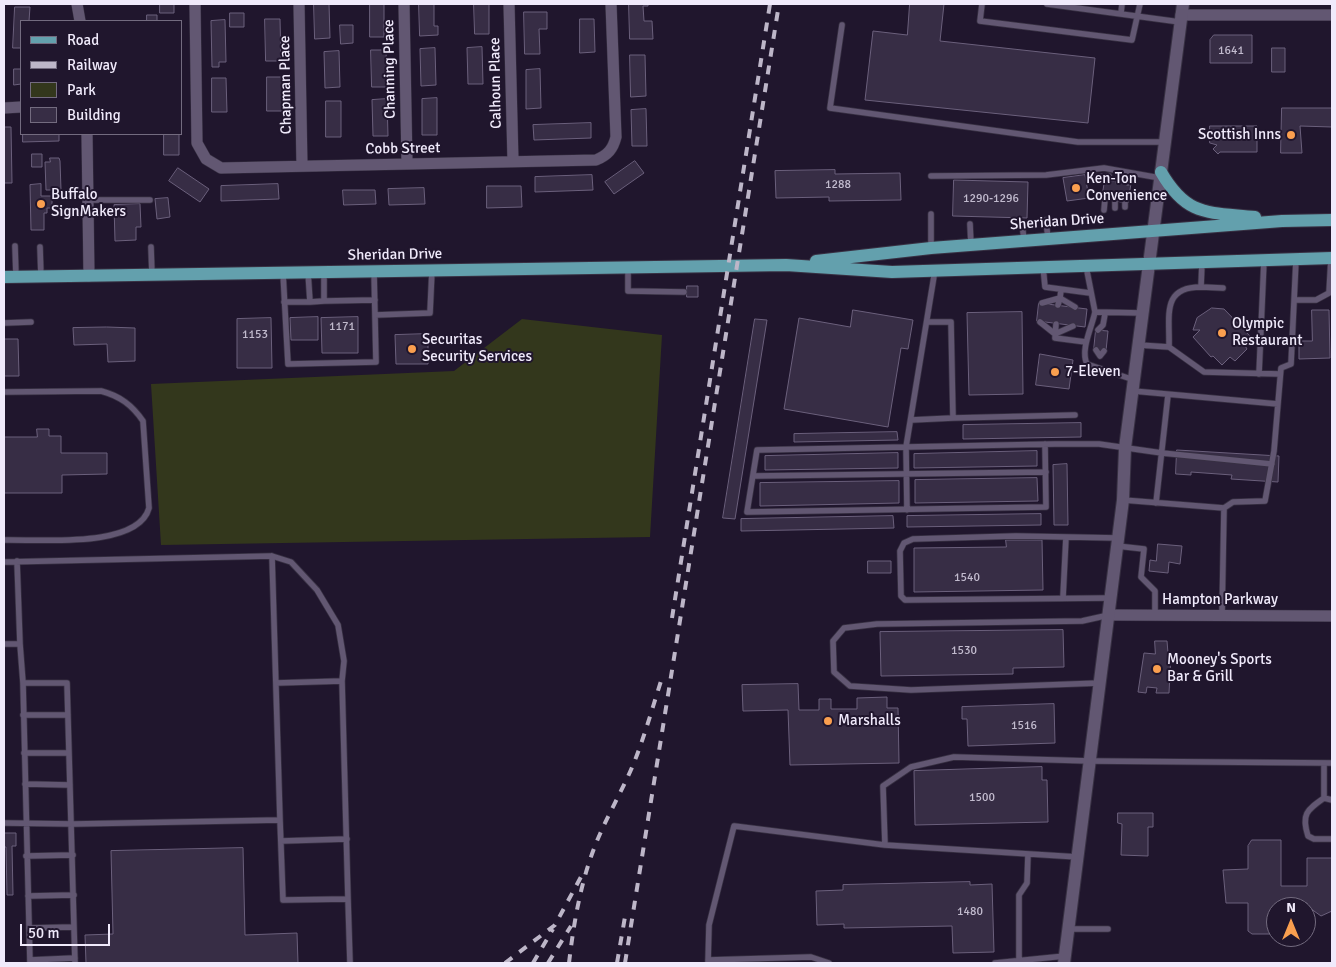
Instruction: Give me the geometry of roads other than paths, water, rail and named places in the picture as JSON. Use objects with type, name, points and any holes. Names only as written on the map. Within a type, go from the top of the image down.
[{"type":"main road","points":[[1065,960],[1123,500],[1126,448],[1133,385],[1181,14]]},
{"type":"main road","points":[[1161,175],[1183,202],[1196,208],[1282,221]]},
{"type":"main road","name":"Sheridan Drive","points":[[786,265],[971,244],[1282,221],[1332,220]]},
{"type":"main road","name":"Sheridan Drive","points":[[10,277],[786,265],[892,272],[1150,262],[1332,258]]},
{"type":"street","points":[[77,4],[80,20]]},
{"type":"street","name":"Cobb Street","points":[[195,4],[197,143],[200,152],[206,160],[221,168],[596,160],[604,157],[614,145],[616,137],[611,4]]},
{"type":"street","name":"Chapman Place","points":[[299,4],[302,166]]},
{"type":"street","name":"Channing Place","points":[[404,4],[407,164]]},
{"type":"street","name":"Calhoun Place","points":[[509,4],[513,162]]},
{"type":"street","points":[[1181,14],[1332,16]]},
{"type":"street","points":[[4,108],[20,107]]},
{"type":"street","points":[[86,135],[89,276]]},
{"type":"street","name":"Hampton Parkway","points":[[1108,615],[1332,616]]},
{"type":"lane","points":[[982,4],[980,21],[1132,40],[1140,4]]},
{"type":"lane","points":[[1047,4],[1139,15],[1181,14]]},
{"type":"lane","points":[[1120,13],[1122,4]]},
{"type":"lane","points":[[842,24],[830,108],[1078,142],[1165,142]]},
{"type":"lane","points":[[1094,177],[1109,175],[1119,171],[1161,175]]},
{"type":"lane","points":[[1118,182],[1119,171]]},
{"type":"lane","points":[[1128,183],[1129,173]]},
{"type":"lane","points":[[931,176],[1109,175]]},
{"type":"lane","points":[[1104,210],[1105,199]]},
{"type":"lane","points":[[87,200],[150,200]]},
{"type":"lane","points":[[1114,208],[1115,201]]},
{"type":"lane","points":[[931,214],[931,248]]},
{"type":"lane","points":[[1046,220],[1048,239]]},
{"type":"lane","points":[[1022,222],[1024,240]]},
{"type":"lane","points":[[970,224],[971,244]]},
{"type":"lane","points":[[10,277],[15,246]]},
{"type":"lane","points":[[40,246],[41,277]]},
{"type":"lane","points":[[151,247],[152,275]]},
{"type":"lane","points":[[1295,300],[1316,300],[1329,293],[1332,258]]},
{"type":"lane","points":[[1123,500],[1224,508],[1233,502],[1265,501],[1272,464],[1281,368],[1291,364],[1296,259]]},
{"type":"lane","points":[[1259,374],[1264,260]]},
{"type":"lane","points":[[1201,288],[1202,262]]},
{"type":"lane","points":[[1086,265],[1094,312],[1092,329],[1086,342],[1084,359],[1087,364],[1133,385],[1168,395],[1278,404]]},
{"type":"lane","points":[[1043,266],[1045,288],[1090,293]]},
{"type":"lane","points":[[628,267],[628,291],[684,292]]},
{"type":"lane","points":[[375,315],[430,313],[432,270]]},
{"type":"lane","points":[[907,510],[906,447],[935,270]]},
{"type":"lane","points":[[283,272],[288,364],[376,362],[374,271]]},
{"type":"lane","points":[[308,272],[310,302]]},
{"type":"lane","points":[[324,272],[324,301]]},
{"type":"lane","points":[[1169,347],[1172,300],[1179,290],[1187,287],[1223,288]]},
{"type":"lane","points":[[1058,305],[1061,290]]},
{"type":"lane","points":[[1042,303],[1060,298],[1075,307]]},
{"type":"lane","points":[[284,302],[375,300]]},
{"type":"lane","points":[[1094,312],[1105,314],[1143,312]]},
{"type":"lane","points":[[1098,330],[1103,325],[1105,314]]},
{"type":"lane","points":[[4,322],[30,322]]},
{"type":"lane","points":[[928,322],[951,322],[953,418]]},
{"type":"lane","points":[[1040,322],[1056,334]]},
{"type":"lane","points":[[1056,324],[1055,338],[1086,342]]},
{"type":"lane","points":[[1103,325],[1107,331]]},
{"type":"lane","points":[[1056,334],[1073,326]]},
{"type":"lane","points":[[1139,345],[1169,347],[1204,372],[1280,374]]},
{"type":"lane","points":[[1096,350],[1100,356]]},
{"type":"lane","points":[[1099,368],[1100,356],[1104,351]]},
{"type":"lane","points":[[4,392],[101,391],[116,395],[136,410],[144,421],[150,508],[147,516],[119,534],[101,538],[4,540]]},
{"type":"lane","points":[[1156,503],[1168,395]]},
{"type":"lane","points":[[911,420],[1075,415]]},
{"type":"lane","points":[[1045,444],[1046,507],[747,512],[757,450],[1045,444],[1099,444],[1162,453],[1272,464]]},
{"type":"lane","points":[[753,476],[1046,472]]},
{"type":"lane","points":[[1222,615],[1224,508]]},
{"type":"lane","points":[[1111,598],[905,600],[901,596],[900,551],[904,543],[913,540],[1016,536],[1066,537],[1118,542],[1144,549],[1141,577],[1155,590],[1155,615]]},
{"type":"lane","points":[[1063,597],[1066,537]]},
{"type":"lane","points":[[272,556],[283,900],[348,899]]},
{"type":"lane","points":[[4,562],[272,556],[290,562],[317,590],[338,625],[344,661],[342,681],[350,963]]},
{"type":"lane","points":[[17,561],[23,683],[25,823],[30,962],[75,961],[67,683],[23,683]]},
{"type":"lane","points":[[1100,683],[911,690],[850,686],[834,672],[833,641],[844,628],[877,624],[1082,621],[1108,615]]},
{"type":"lane","points":[[4,644],[20,644]]},
{"type":"lane","points":[[276,682],[342,681]]},
{"type":"lane","points":[[23,715],[68,715]]},
{"type":"lane","points":[[24,754],[69,753]]},
{"type":"lane","points":[[885,845],[883,786],[911,767],[954,757],[1332,764]]},
{"type":"lane","points":[[1324,763],[1324,798]]},
{"type":"lane","points":[[25,784],[70,785]]},
{"type":"lane","points":[[1324,798],[1332,800]]},
{"type":"lane","points":[[1324,798],[1306,813],[1304,824],[1308,836],[1314,839],[1332,839]]},
{"type":"lane","points":[[4,823],[72,824],[280,820]]},
{"type":"lane","points":[[829,963],[811,957],[708,962],[709,925],[734,826],[885,845],[1078,857]]},
{"type":"lane","points":[[281,841],[347,839]]},
{"type":"lane","points":[[1019,960],[1019,895],[1027,884],[1028,854]]},
{"type":"lane","points":[[26,856],[72,855]]},
{"type":"lane","points":[[28,896],[74,895]]},
{"type":"lane","points":[[29,928],[74,927]]},
{"type":"lane","points":[[1069,929],[1108,929]]},
{"type":"lane","points":[[995,963],[1019,960],[1065,960]]},
{"type":"railway","points":[[672,618],[770,4]]},
{"type":"railway","points":[[625,963],[779,4]]},
{"type":"railway","points":[[569,963],[576,914],[588,865],[600,834],[637,754],[663,675]]},
{"type":"railway","points":[[505,963],[555,925],[582,875]]},
{"type":"railway","points":[[617,963],[626,911]]},
{"type":"railway","points":[[548,963],[571,926]]},
{"type":"railway","points":[[533,963],[553,929]]},
{"type":"place","name":"Scottish Inns","points":[[1291,135]]},
{"type":"place","name":"Ken-Ton Convenience","points":[[1076,188]]},
{"type":"place","name":"Buffalo SignMakers","points":[[41,204]]},
{"type":"place","name":"Olympic Restaurant","points":[[1222,333]]},
{"type":"place","name":"Securitas Security Services","points":[[412,349]]},
{"type":"place","name":"7-Eleven","points":[[1055,372]]},
{"type":"place","name":"Mooney's Sports Bar & Grill","points":[[1157,669]]},
{"type":"place","name":"Marshalls","points":[[828,721]]}]
